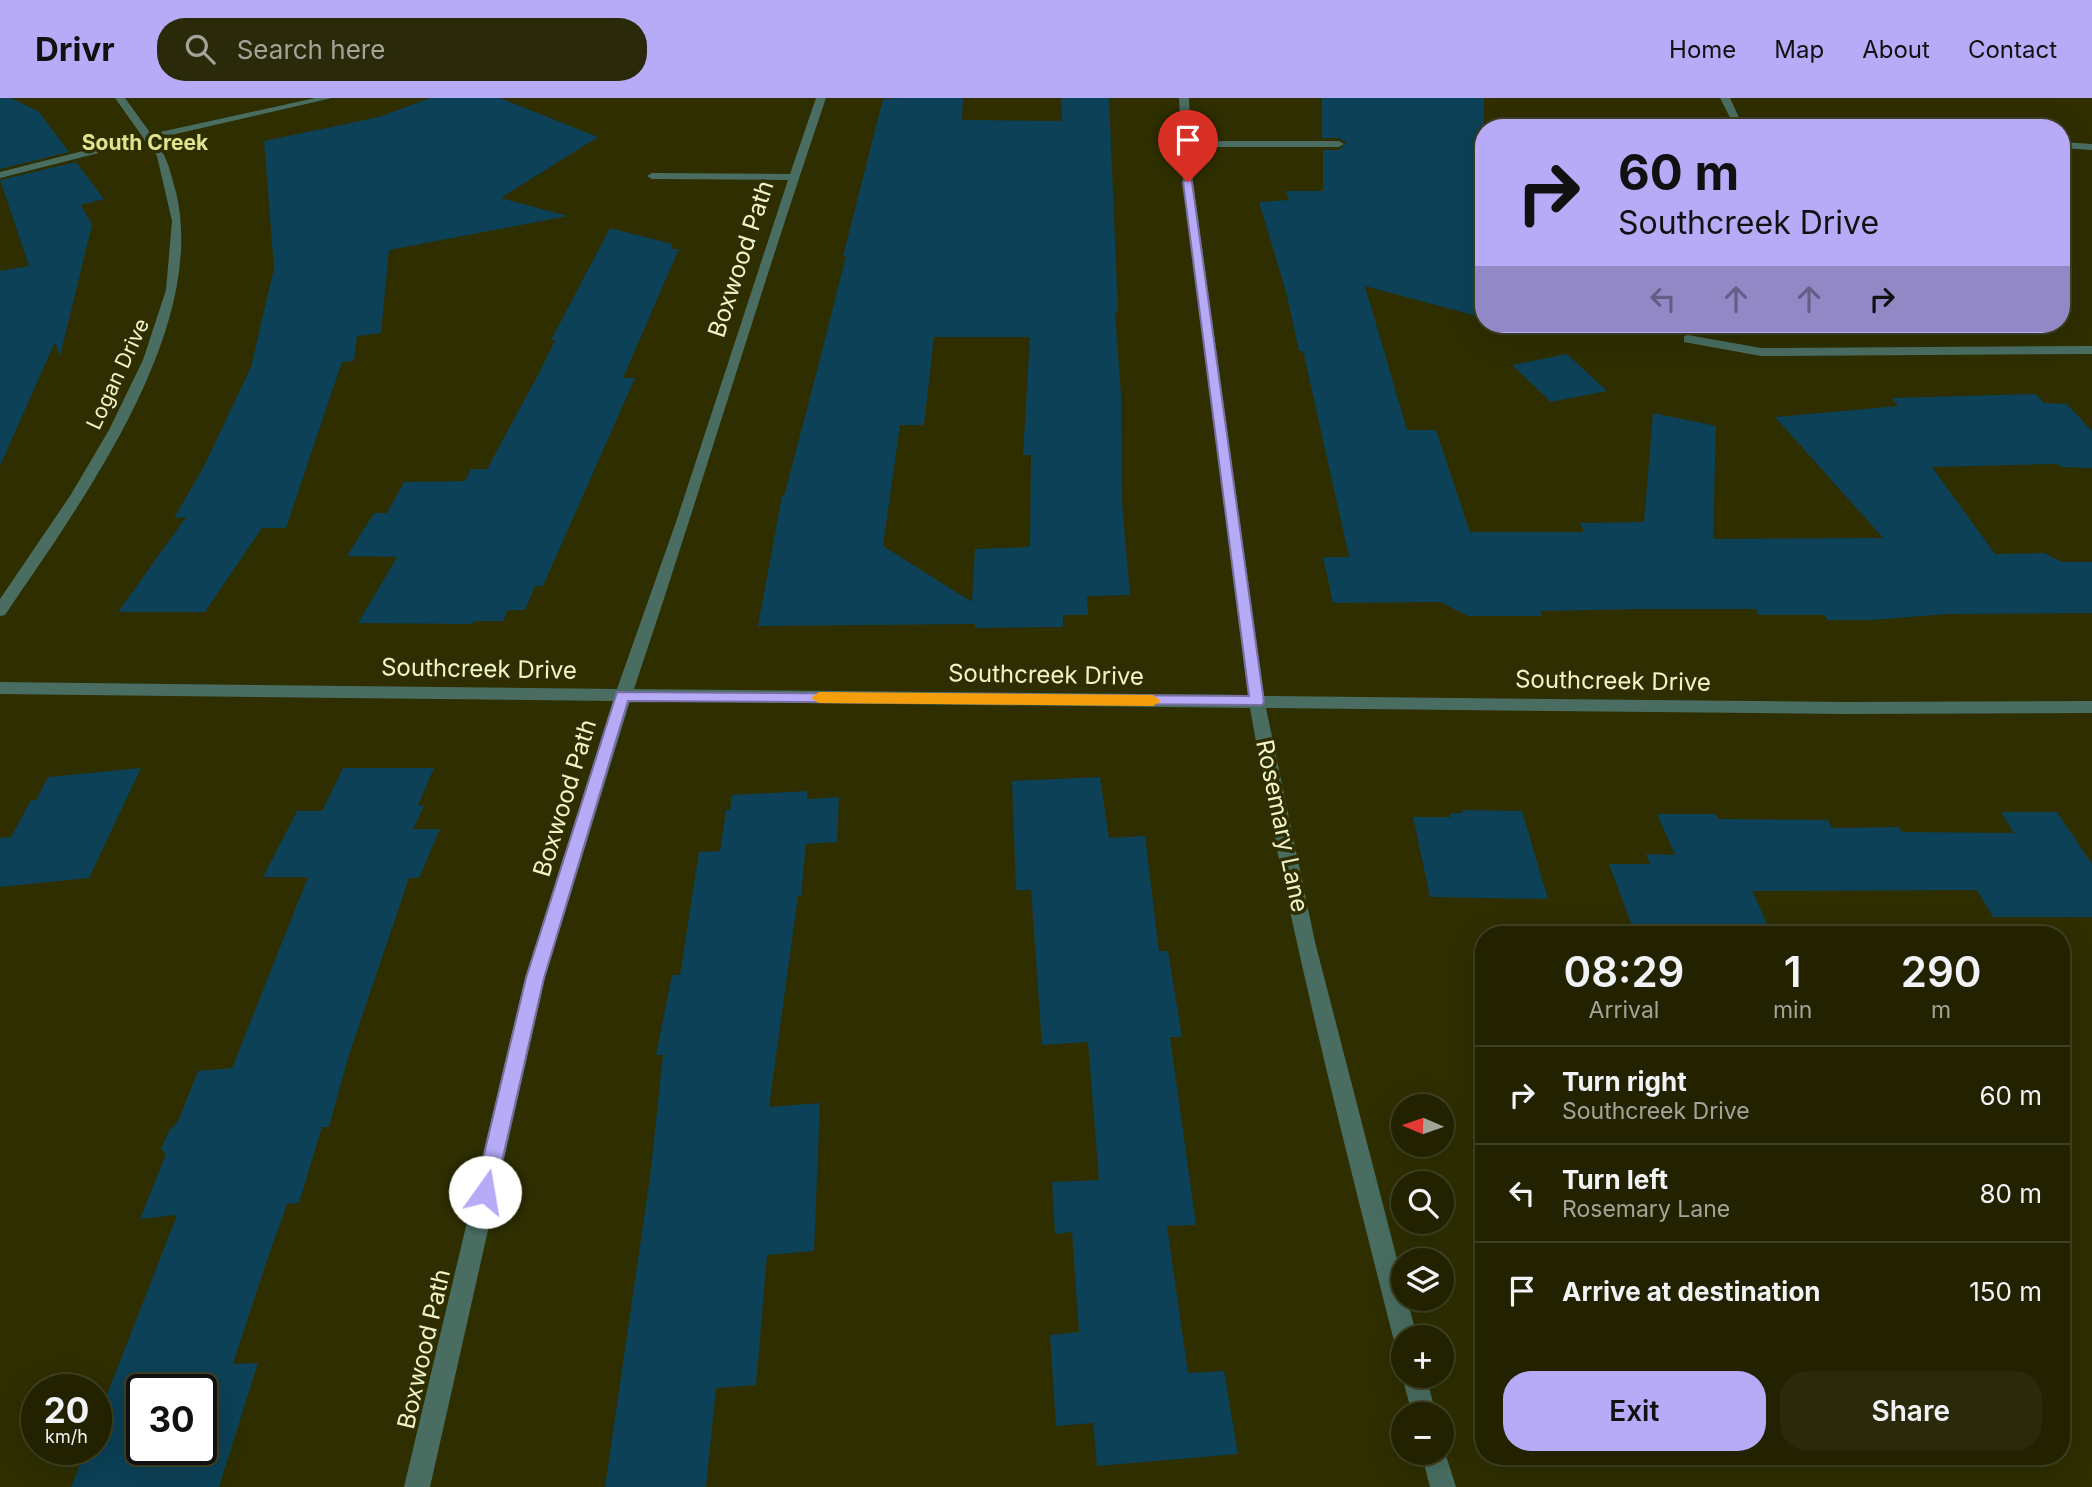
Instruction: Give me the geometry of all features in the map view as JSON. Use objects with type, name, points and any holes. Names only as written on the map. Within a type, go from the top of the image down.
[{"type":"street","name":"Logan Drive","points":[[0,611],[120,422],[149,363],[168,311],[177,265],[178,224],[172,188],[150,137],[120,98]]},
{"type":"street","points":[[0,175],[150,137],[327,98]]},
{"type":"street","name":"Boxwood Path","points":[[417,1487],[535,978],[623,696],[683,522],[821,98]]},
{"type":"street","name":"Rosemary Lane","points":[[1184,98],[1188,182],[1269,775],[1337,1070],[1402,1325]]},
{"type":"street","points":[[1726,98],[1735,119]]},
{"type":"street","points":[[1186,144],[1339,144]]},
{"type":"street","points":[[2070,146],[2092,147]]},
{"type":"street","points":[[652,176],[794,177]]},
{"type":"street","points":[[1688,339],[1761,352],[2092,350]]},
{"type":"street","name":"Southcreek Drive","points":[[0,688],[1844,708],[2092,707]]},
{"type":"street","points":[[1437,1465],[1443,1487]]},
{"type":"building","points":[[0,98],[11,98],[39,112],[69,152],[0,169]]},
{"type":"building","points":[[430,98],[500,98],[598,137],[501,198],[568,216],[389,250],[381,333],[357,336],[354,361],[342,362],[286,528],[262,528],[205,612],[118,612],[186,517],[174,518],[204,466],[251,367],[274,268],[264,141],[379,117]]},
{"type":"building","points":[[963,98],[962,120],[1062,121],[1061,98],[1109,98],[1118,313],[1115,313],[1121,394],[1122,502],[1130,595],[1087,596],[1088,615],[1063,615],[1063,627],[975,628],[975,624],[758,626],[782,496],[819,363],[883,99]],"holes":[[[934,337],[1030,337],[1023,455],[1031,455],[1030,547],[975,549],[972,602],[883,546],[900,425],[924,425]]]},
{"type":"building","points":[[1322,98],[1484,98],[1484,119],[1475,119],[1475,316],[1365,286],[1407,430],[1436,430],[1470,532],[1584,532],[1580,523],[1644,522],[1653,413],[1716,426],[1713,539],[1883,538],[1775,417],[1898,406],[1892,398],[2036,394],[2044,403],[2067,404],[2092,431],[2092,468],[2061,467],[2058,464],[1932,467],[1995,554],[2044,553],[2062,562],[2092,562],[2092,613],[1948,614],[1871,620],[1828,620],[1824,615],[1759,615],[1756,609],[1642,609],[1540,611],[1542,616],[1468,616],[1440,602],[1333,603],[1323,557],[1349,557],[1303,351],[1299,351],[1286,292],[1259,202],[1289,200],[1286,191],[1323,191],[1323,150],[1339,150],[1346,143],[1339,138],[1322,138]]},
{"type":"building","points":[[76,162],[104,199],[81,205],[92,225],[60,356],[55,342],[0,466],[0,271],[29,266],[0,180]]},
{"type":"building","points":[[610,228],[672,244],[671,249],[679,249],[623,378],[635,378],[543,586],[535,586],[525,610],[508,610],[503,621],[474,621],[472,624],[358,623],[397,557],[347,556],[374,513],[387,513],[404,482],[465,481],[471,469],[487,469],[540,371],[555,340],[551,340]]},
{"type":"building","points":[[1567,354],[1607,391],[1551,402],[1512,365]]},
{"type":"building","points":[[141,768],[89,878],[0,887],[0,838],[11,837],[31,800],[36,800],[48,777]]},
{"type":"building","points":[[343,768],[434,768],[418,805],[424,806],[413,829],[440,829],[419,878],[409,878],[348,1058],[329,1127],[322,1127],[299,1203],[287,1204],[265,1266],[233,1364],[258,1363],[219,1487],[71,1487],[80,1465],[112,1465],[112,1382],[177,1215],[140,1219],[166,1154],[161,1149],[169,1131],[178,1121],[198,1071],[232,1068],[308,877],[263,877],[297,811],[322,811]]},
{"type":"building","points":[[1100,777],[1109,838],[1145,836],[1159,951],[1168,951],[1182,1037],[1170,1037],[1196,1225],[1167,1226],[1188,1373],[1224,1371],[1238,1454],[1097,1466],[1093,1423],[1056,1426],[1050,1335],[1079,1332],[1072,1232],[1055,1234],[1052,1182],[1099,1180],[1088,1042],[1042,1045],[1031,890],[1016,890],[1012,781]]},
{"type":"building","points":[[808,791],[807,799],[839,797],[837,842],[806,844],[801,896],[798,896],[769,1107],[820,1103],[814,1251],[767,1255],[756,1385],[716,1388],[706,1487],[605,1487],[650,1177],[663,1055],[656,1055],[672,975],[680,975],[699,852],[720,851],[726,810],[730,810],[732,795]]},
{"type":"building","points":[[1462,810],[1522,811],[1548,899],[1430,897],[1413,817],[1451,817],[1450,813],[1463,813]]},
{"type":"building","points":[[2001,812],[2057,812],[2092,864],[2092,917],[1993,917],[1977,890],[1752,891],[1768,926],[1632,926],[1609,864],[1650,864],[1646,854],[1675,855],[1657,814],[1716,814],[1718,819],[1828,820],[1832,828],[1899,827],[1902,832],[2014,833]]},
{"type":"slow traffic","points":[[819,698],[1153,701]]},
{"type":"district","name":"South Creek","points":[[145,143]]},
{"type":"route","points":[[485,1192],[535,978],[623,696],[1257,702],[1188,182]]}]
